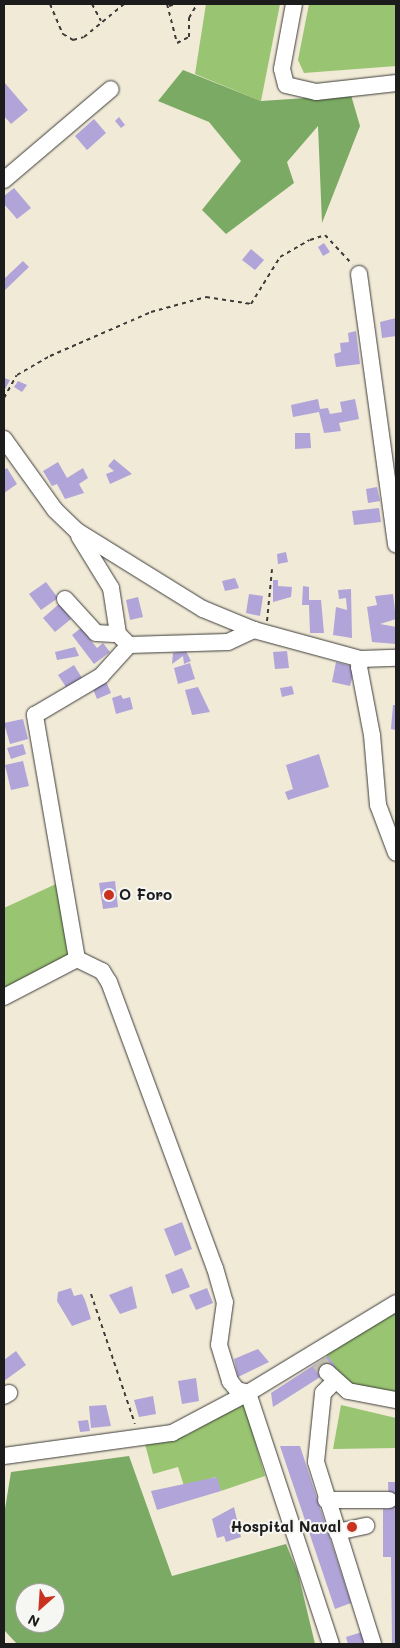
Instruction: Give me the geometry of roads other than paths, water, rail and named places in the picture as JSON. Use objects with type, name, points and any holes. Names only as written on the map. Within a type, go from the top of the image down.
[{"type":"street","points":[[294,4],[282,69],[286,85],[316,92],[396,83]]},
{"type":"street","points":[[4,180],[112,89]]},
{"type":"street","points":[[359,274],[395,521],[396,544]]},
{"type":"street","points":[[4,439],[55,510],[77,531],[203,608],[260,632],[361,659],[396,658]]},
{"type":"street","points":[[77,531],[111,588],[124,639],[100,676],[34,715],[77,959]]},
{"type":"street","points":[[65,599],[96,633],[124,639],[228,642],[260,632]]},
{"type":"street","points":[[361,659],[358,667],[372,735],[378,806],[396,853]]},
{"type":"street","points":[[4,997],[77,959]]},
{"type":"street","points":[[77,959],[102,971],[109,982],[218,1276],[225,1302],[219,1345],[230,1381],[237,1390],[248,1393]]},
{"type":"street","points":[[5,1451],[140,1439],[172,1433],[248,1393],[324,1368],[396,1303]]},
{"type":"street","points":[[324,1368],[348,1392],[396,1400]]},
{"type":"street","points":[[324,1368],[323,1393],[314,1446],[326,1500],[373,1644]]},
{"type":"street","points":[[248,1393],[331,1644]]},
{"type":"street","points":[[326,1500],[389,1500]]},
{"type":"street","points":[[336,1532],[366,1526]]},
{"type":"tunnel","points":[[319,1362],[327,1372]]},
{"type":"place","name":"O Foro","points":[[109,895]]},
{"type":"place","name":"Hospital Naval","points":[[352,1527]]}]
